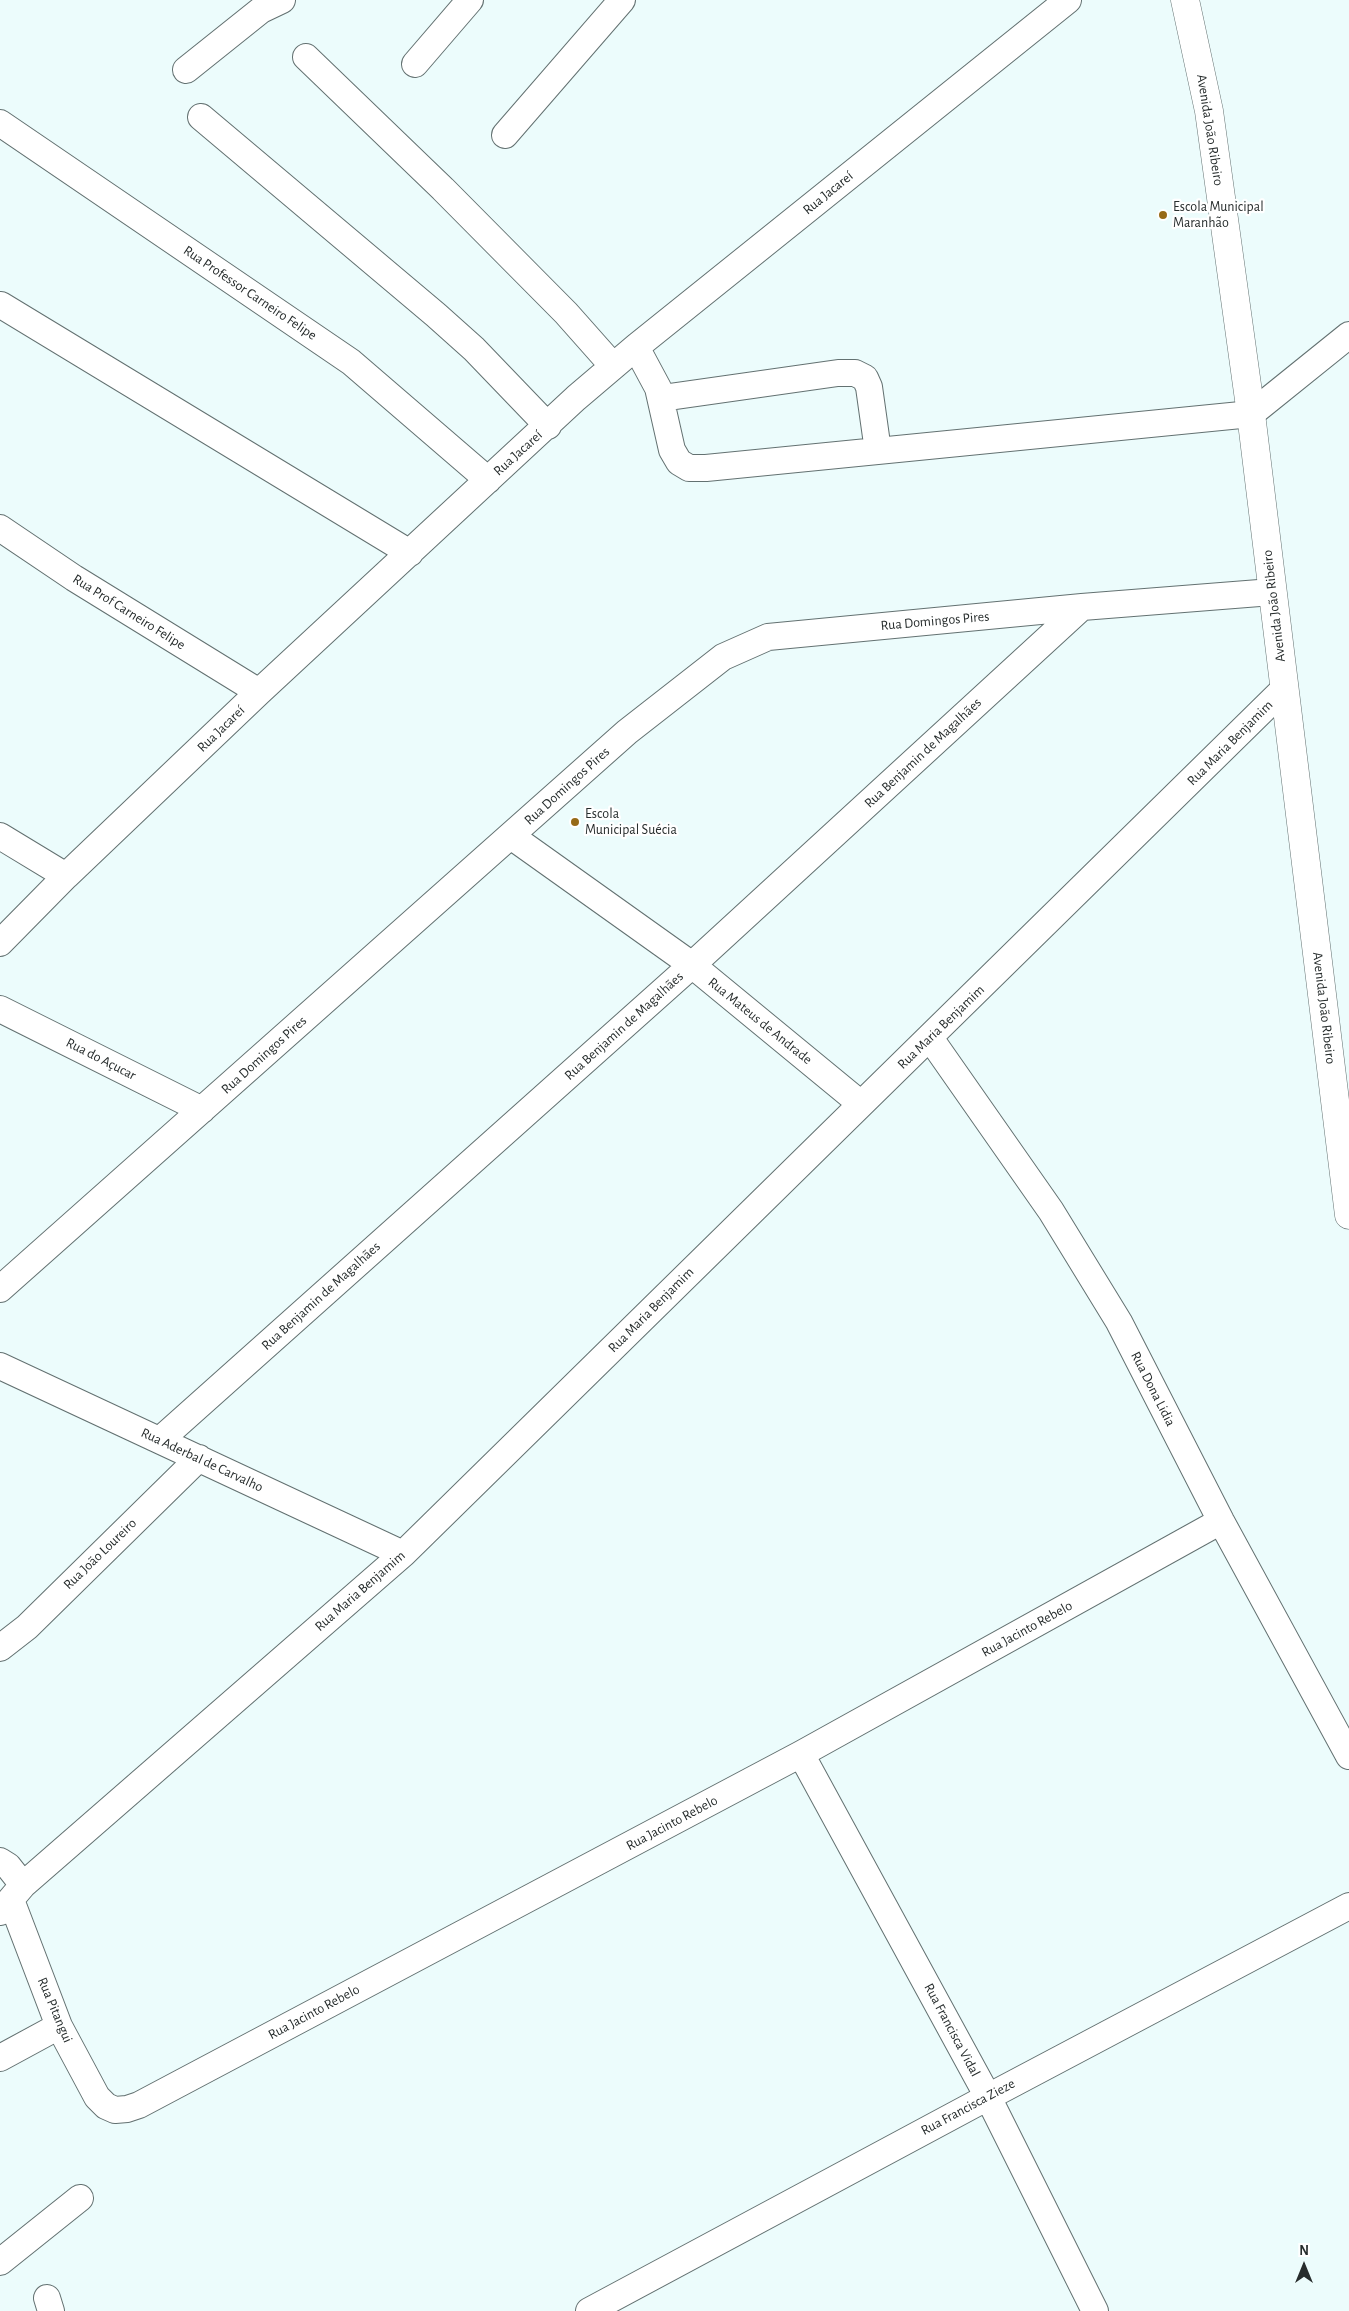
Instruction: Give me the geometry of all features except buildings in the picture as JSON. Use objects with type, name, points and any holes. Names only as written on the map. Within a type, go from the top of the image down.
[{"type":"main road","name":"Avenida João Ribeiro","points":[[1184,0],[1209,111],[1251,414],[1349,1214]]},
{"type":"street","points":[[186,70],[261,10],[282,0]]},
{"type":"street","points":[[415,64],[470,0]]},
{"type":"street","points":[[505,135],[622,0]]},
{"type":"street","name":"Rua Jacareí","points":[[0,943],[66,876],[260,692],[613,366],[1068,0]]},
{"type":"street","points":[[306,57],[518,264],[566,313],[613,366]]},
{"type":"street","points":[[201,117],[436,315],[474,349],[548,426]]},
{"type":"street","name":"Rua Professor Carneiro Felipe","points":[[0,123],[351,362],[488,480]]},
{"type":"street","points":[[1,305],[410,552]]},
{"type":"street","points":[[636,347],[662,398],[672,450],[679,462],[689,468],[706,468],[1251,414],[1349,335]]},
{"type":"street","points":[[662,398],[838,373],[855,373],[865,378],[869,387],[878,451]]},
{"type":"street","name":"Rua Prof Carneiro Felipe","points":[[0,528],[74,578],[260,692]]},
{"type":"street","name":"Rua Domingos Pires","points":[[0,1289],[627,732],[723,657],[768,637],[1082,607],[1272,592]]},
{"type":"street","name":"Rua Benjamin de Magalhães","points":[[160,1440],[692,966],[1082,607]]},
{"type":"street","name":"Rua Maria Benjamim","points":[[11,1899],[403,1554],[1284,689]]},
{"type":"street","points":[[0,836],[66,876]]},
{"type":"street","name":"Rua Mateus de Andrade","points":[[511,836],[692,966],[861,1104]]},
{"type":"street","name":"Rua do Açucar","points":[[0,1009],[202,1110]]},
{"type":"street","name":"Rua Dona Lidia","points":[[930,1038],[1046,1203],[1119,1322],[1221,1521],[1349,1756]]},
{"type":"street","name":"Rua Aderbal de Carvalho","points":[[0,1366],[403,1554]]},
{"type":"street","name":"Rua João Loureiro","points":[[0,1648],[26,1627],[199,1458]]},
{"type":"street","name":"Rua Jacinto Rebelo","points":[[115,2110],[139,2105],[801,1754],[1221,1521]]},
{"type":"street","name":"Rua Francisca Vidal","points":[[801,1754],[988,2097],[1094,2311]]},
{"type":"street","name":"Rua Pitangui","points":[[0,1861],[8,1866],[11,1899],[59,2026],[97,2097],[106,2106],[115,2110]]},
{"type":"street","name":"Rua Francisca Zieze","points":[[589,2311],[1349,1906]]},
{"type":"street","points":[[0,2058],[59,2026]]},
{"type":"street","points":[[0,2262],[80,2198]]},
{"type":"place","name":"Escola Municipal Maranhão","points":[[1163,215]]},
{"type":"place","name":"Escola Municipal Suécia","points":[[575,822]]}]
